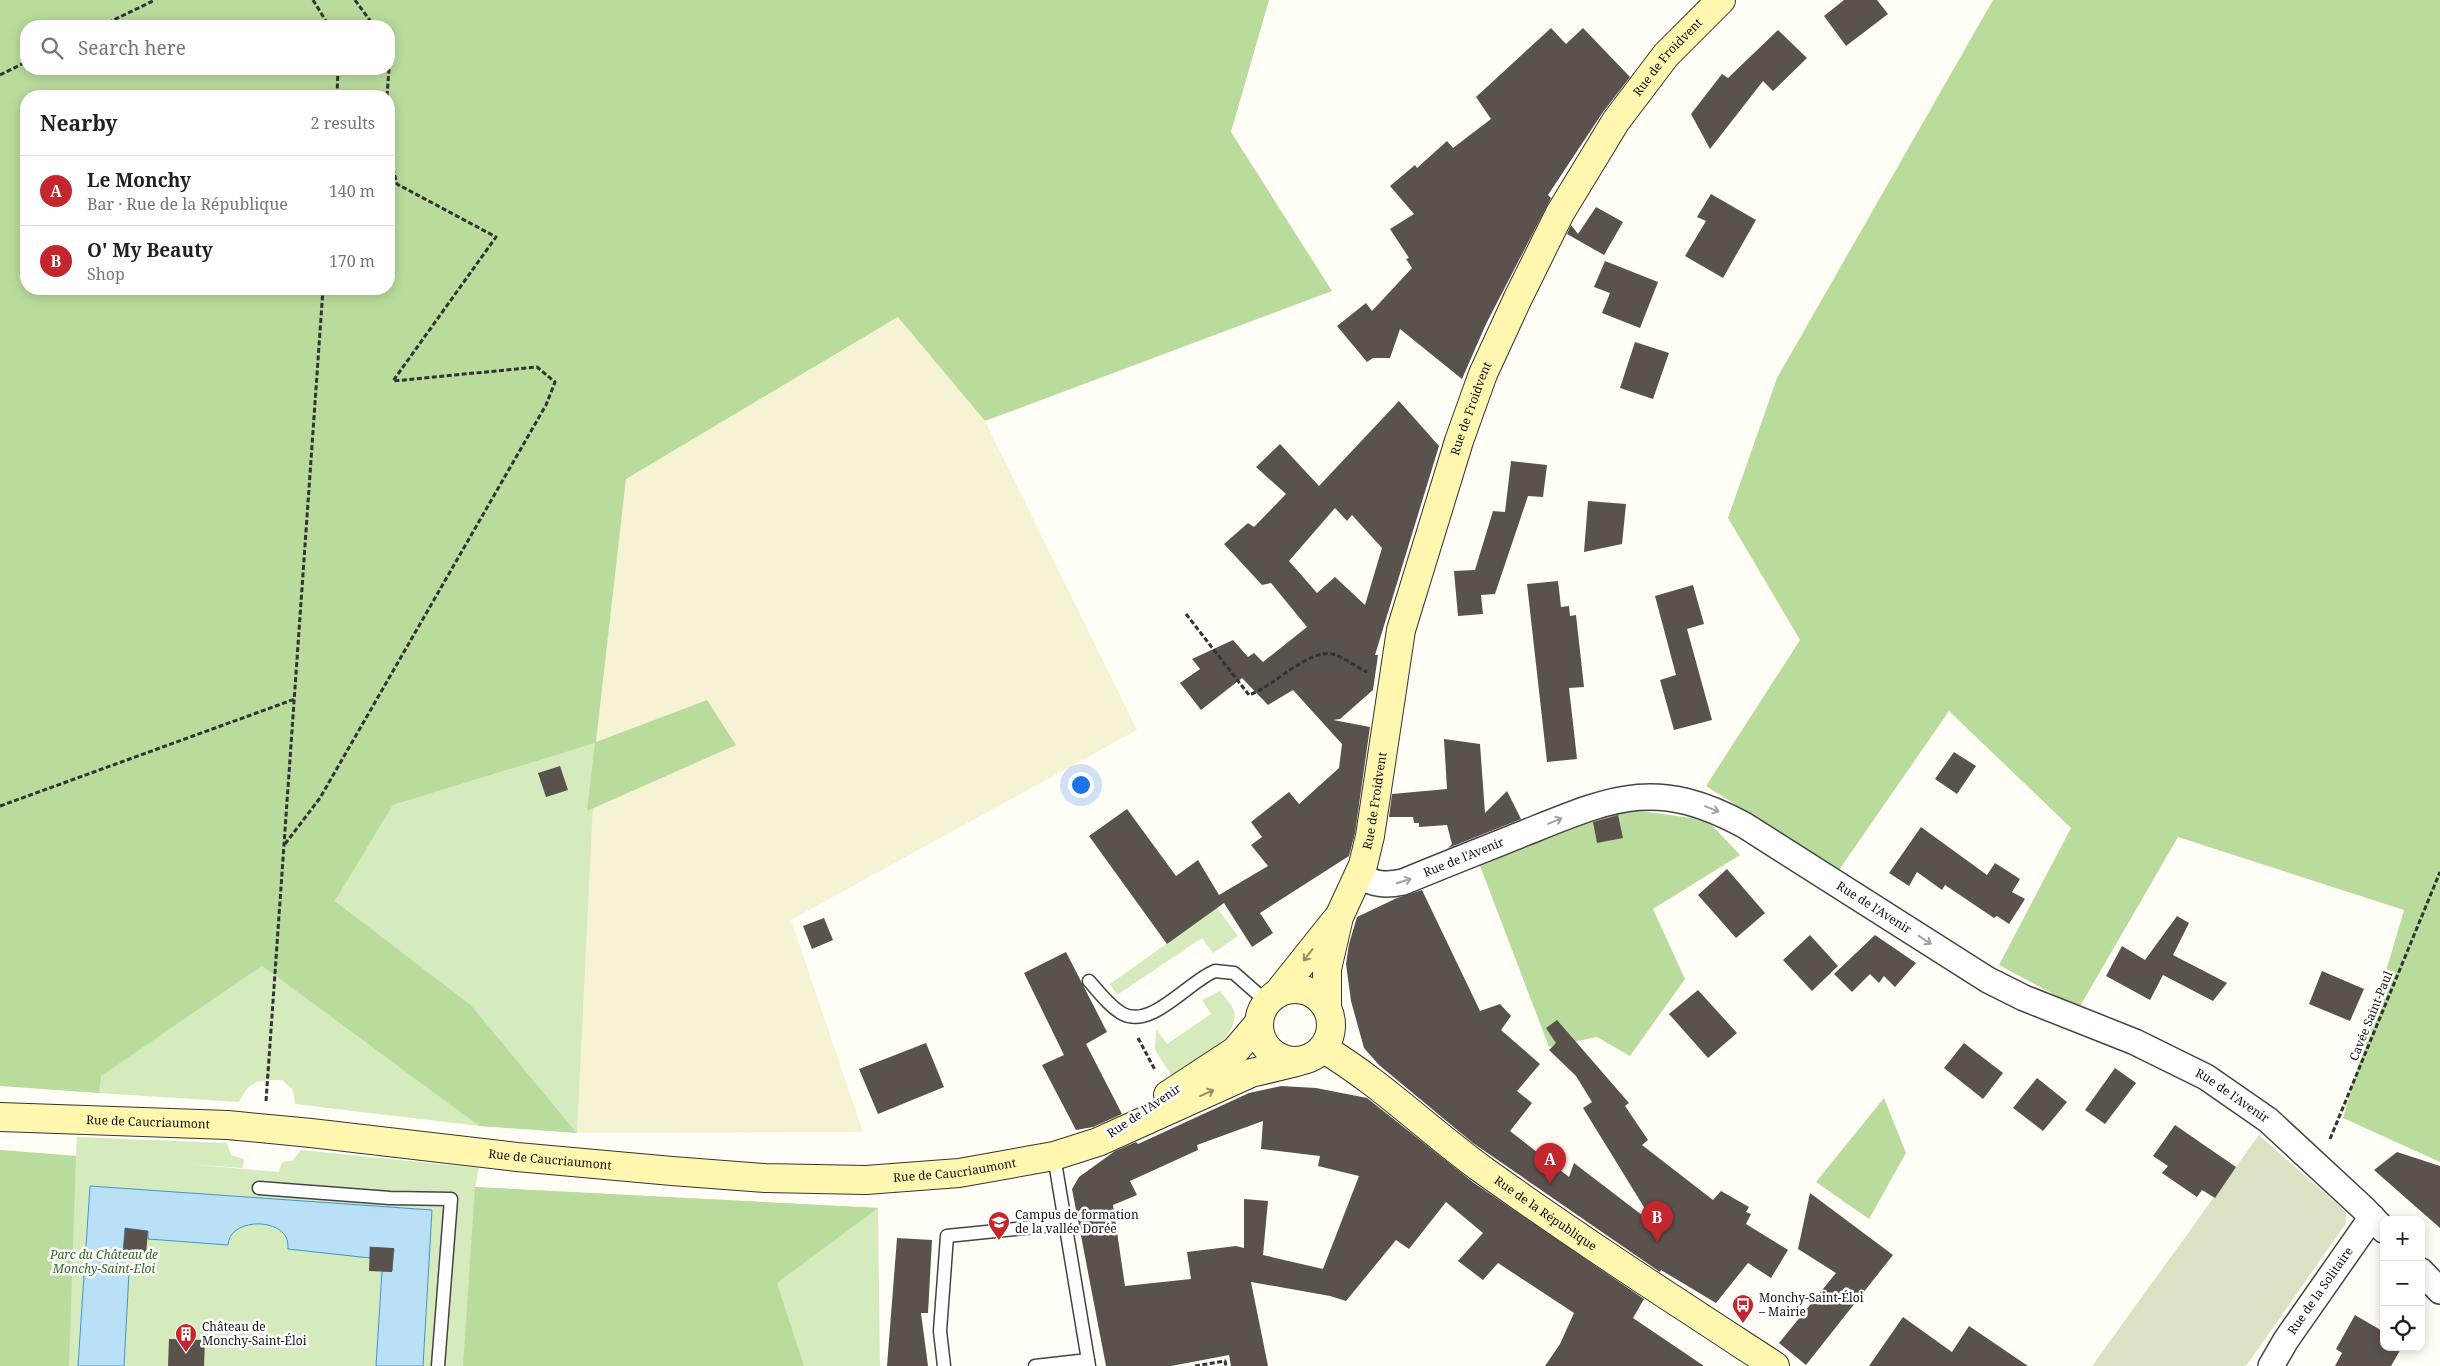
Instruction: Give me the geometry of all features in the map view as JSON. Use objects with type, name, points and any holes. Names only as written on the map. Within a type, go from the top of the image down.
[{"type":"street","name":"Rue de Froidvent","points":[[1358,876],[1372,828],[1406,613],[1466,418],[1483,374],[1518,298],[1565,205],[1616,121],[1666,55],[1720,0]]},
{"type":"street","name":"Rue de l'Avenir","points":[[1327,1006],[1327,969],[1339,918],[1358,876],[1375,884],[1385,885],[1403,882],[1610,801],[1642,797],[1680,799],[1721,813],[1744,825],[1988,980],[2024,998],[2135,1042],[2206,1077],[2255,1110],[2378,1224]]},
{"type":"street","name":"Rue de l'Avenir","points":[[1098,1142],[1235,1051],[1267,1007],[1339,918]]},
{"type":"street","points":[[1098,1142],[1251,1073],[1297,1062],[1314,1056],[1324,1049],[1332,1031],[1331,1018],[1327,1006],[1318,997],[1307,991],[1295,989],[1267,1007],[1263,1043],[1272,1054],[1284,1060],[1297,1062]]},
{"type":"street","name":"Rue de la République","points":[[1324,1049],[1361,1073],[1490,1174],[1619,1265],[1776,1366]]},
{"type":"street","name":"Rue de Caucriaumont","points":[[0,1117],[186,1123],[264,1129],[518,1157],[765,1178],[841,1180],[900,1178],[968,1172],[1054,1156],[1098,1142]]},
{"type":"street","name":"Rue de la Solitaire","points":[[2271,1366],[2286,1340],[2378,1224]]},
{"type":"street","points":[[2425,1275],[2440,1291]]},
{"type":"lane","points":[[1089,981],[1113,1007],[1124,1014],[1134,1017],[1151,1014],[1215,971],[1234,973],[1267,1007]]},
{"type":"lane","points":[[1035,1366],[1088,1363],[1054,1156]]},
{"type":"lane","points":[[259,1188],[390,1198],[451,1199],[438,1366]]},
{"type":"lane","points":[[944,1366],[940,1331],[947,1236],[1065,1224]]},
{"type":"path","points":[[113,20],[155,0]]},
{"type":"path","points":[[355,0],[370,20]]},
{"type":"path","points":[[313,1],[326,20]]},
{"type":"path","points":[[0,75],[20,65]]},
{"type":"path","points":[[336,90],[338,75]]},
{"type":"path","points":[[387,90],[389,75]]},
{"type":"path","points":[[285,844],[325,789],[546,405],[555,382],[537,367],[393,381],[496,237],[397,184],[395,176]]},
{"type":"path","points":[[264,1129],[323,295]]},
{"type":"path","points":[[1186,614],[1249,695],[1261,691],[1314,655],[1332,654],[1393,686]]},
{"type":"path","points":[[0,806],[295,699]]},
{"type":"path","name":"Cavée Saint-Paul","points":[[2318,1167],[2440,872]]},
{"type":"path","points":[[1134,1017],[1138,1040],[1168,1095]]},
{"type":"path","points":[[1195,1366],[1225,1361],[1226,1366]]},
{"type":"shaded area","points":[[899,317],[985,421],[1137,730],[791,920],[863,1132],[577,1133],[587,811],[707,700],[596,742],[626,479]]},
{"type":"green space","points":[[0,0],[1269,0],[1231,132],[1332,291],[985,421],[898,317],[626,479],[596,742],[707,700],[736,745],[587,811],[595,743],[393,805],[335,901],[471,1005],[577,1133],[479,1126],[262,966],[101,1076],[99,1093],[0,1086]]},
{"type":"green space","points":[[1993,0],[2440,0],[2440,1162],[2343,1118],[2404,910],[2178,837],[2079,1008],[1999,965],[2071,828],[1949,711],[1839,870],[1706,786],[1800,640],[1728,518],[1777,378]]},
{"type":"green space","points":[[596,742],[577,1133],[471,1005],[335,901],[393,805]]},
{"type":"green space","points":[[1618,808],[1707,820],[1740,855],[1653,909],[1685,979],[1630,1056],[1597,1037],[1549,1047],[1477,858]]},
{"type":"green space","points":[[1217,908],[1238,936],[1213,953],[1202,938],[1117,995],[1110,984]]},
{"type":"green space","points":[[262,966],[479,1126],[295,1104],[293,1090],[282,1080],[256,1082],[247,1089],[239,1102],[99,1093],[100,1076]]},
{"type":"green space","points":[[1220,991],[1234,1011],[1234,1022],[1229,1032],[1213,1049],[1171,1075],[1155,1050],[1156,1029],[1167,1044],[1211,1014],[1202,1000]]},
{"type":"green space","points":[[1884,1098],[1906,1153],[1869,1219],[1816,1182]]},
{"type":"green space","points":[[2259,1135],[2346,1212],[2346,1223],[2246,1366],[2092,1366]]},
{"type":"green space","name":"Parc du Château de Monchy-Saint-Eloi","points":[[77,1137],[227,1143],[231,1155],[244,1159],[243,1168],[187,1164],[279,1172],[282,1162],[292,1161],[301,1150],[479,1168],[475,1187],[878,1208],[880,1366],[0,1366],[0,1150],[76,1156]]},
{"type":"green space","points":[[0,1150],[76,1156],[69,1366],[0,1366]]},
{"type":"green space","points":[[475,1187],[878,1208],[777,1283],[804,1366],[463,1366]]},
{"type":"water","points":[[90,1186],[432,1210],[423,1366],[376,1366],[382,1271],[392,1271],[394,1249],[370,1247],[370,1258],[288,1249],[287,1238],[280,1231],[272,1226],[253,1224],[236,1230],[230,1237],[228,1245],[148,1239],[148,1231],[125,1228],[123,1252],[130,1254],[124,1366],[78,1366]]},
{"type":"building","points":[[1844,0],[1877,0],[1888,14],[1846,46],[1824,16]]},
{"type":"building","points":[[1551,28],[1566,44],[1583,28],[1630,77],[1603,112],[1548,195],[1551,198],[1486,324],[1462,379],[1400,329],[1390,358],[1373,358],[1367,362],[1337,326],[1366,303],[1372,311],[1412,268],[1406,259],[1409,258],[1390,229],[1414,214],[1390,186],[1415,165],[1417,168],[1447,141],[1453,148],[1491,119],[1476,97]]},
{"type":"building","points":[[1778,30],[1807,58],[1773,91],[1763,81],[1710,149],[1691,114],[1722,74],[1728,78]]},
{"type":"building","points":[[1711,194],[1756,220],[1723,278],[1685,256],[1706,221],[1697,217]]},
{"type":"building","points":[[1596,207],[1623,222],[1604,255],[1567,234],[1571,225],[1578,234]]},
{"type":"building","points":[[1605,261],[1658,282],[1640,328],[1602,313],[1610,293],[1594,287]]},
{"type":"building","points":[[1635,342],[1669,353],[1653,399],[1620,388]]},
{"type":"building","points":[[1399,401],[1439,446],[1375,655],[1378,655],[1373,690],[1340,719],[1333,720],[1370,727],[1355,833],[1349,856],[1260,913],[1273,933],[1252,947],[1224,903],[1167,944],[1089,836],[1127,809],[1176,876],[1198,860],[1219,895],[1268,866],[1251,845],[1262,837],[1251,822],[1289,792],[1299,804],[1339,768],[1342,744],[1293,690],[1268,705],[1242,678],[1201,710],[1180,683],[1200,669],[1192,659],[1233,640],[1248,657],[1254,653],[1263,662],[1307,627],[1271,583],[1262,585],[1224,544],[1248,523],[1254,527],[1286,494],[1256,467],[1280,444],[1319,486]],"holes":[[[1335,508],[1347,521],[1352,515],[1382,548],[1365,605],[1335,577],[1317,593],[1289,561]]]},
{"type":"building","points":[[1511,461],[1547,465],[1543,497],[1528,496],[1495,594],[1481,595],[1483,614],[1458,616],[1454,571],[1475,570],[1493,511],[1505,512]]},
{"type":"building","points":[[1588,501],[1626,504],[1622,544],[1584,552]]},
{"type":"building","points":[[1558,581],[1561,607],[1569,606],[1570,616],[1576,615],[1584,687],[1569,688],[1577,759],[1547,762],[1527,584]]},
{"type":"building","points":[[1693,585],[1704,624],[1687,629],[1712,720],[1674,730],[1660,680],[1676,675],[1655,596]]},
{"type":"building","points":[[1444,739],[1480,744],[1485,813],[1507,791],[1521,819],[1448,848],[1452,844],[1447,825],[1419,827],[1419,823],[1414,823],[1413,817],[1389,817],[1392,794],[1447,789]]},
{"type":"building","points":[[1954,752],[1976,766],[1957,794],[1935,779]]},
{"type":"building","points":[[560,766],[568,790],[546,797],[538,773]]},
{"type":"building","points":[[1618,815],[1623,838],[1597,843],[1593,822]]},
{"type":"building","points":[[1921,827],[1987,875],[1995,863],[2020,879],[2012,892],[2025,899],[2009,924],[1997,916],[1994,918],[1945,885],[1942,890],[1917,872],[1909,886],[1889,873]]},
{"type":"building","points":[[1727,869],[1765,913],[1736,938],[1698,895]]},
{"type":"building","points":[[1422,890],[1480,1011],[1500,1004],[1511,1016],[1501,1030],[1540,1064],[1517,1091],[1532,1103],[1510,1131],[1569,1177],[1574,1163],[1655,1225],[1583,1108],[1592,1102],[1576,1076],[1549,1050],[1556,1043],[1546,1028],[1557,1020],[1629,1103],[1625,1106],[1648,1140],[1642,1145],[1713,1200],[1721,1191],[1749,1207],[1746,1212],[1751,1214],[1746,1224],[1788,1250],[1771,1278],[1748,1263],[1716,1303],[1661,1270],[1660,1272],[1473,1143],[1379,1065],[1364,1048],[1351,1001],[1346,964],[1349,944],[1357,917],[1397,898]]},
{"type":"building","points":[[2177,916],[2189,923],[2173,955],[2227,983],[2213,1001],[2163,975],[2150,1000],[2106,976],[2122,946],[2145,960]]},
{"type":"building","points":[[824,918],[833,940],[812,949],[803,926]]},
{"type":"building","points":[[1810,935],[1838,966],[1812,991],[1783,960]]},
{"type":"building","points":[[1875,935],[1916,963],[1895,987],[1884,976],[1879,983],[1870,974],[1852,992],[1834,974]]},
{"type":"building","points":[[1066,952],[1107,1032],[1086,1044],[1122,1114],[1093,1127],[1076,1130],[1042,1065],[1064,1055],[1024,973]]},
{"type":"building","points":[[2322,971],[2364,989],[2350,1021],[2309,1004]]},
{"type":"building","points":[[1698,990],[1737,1033],[1708,1058],[1669,1014]]},
{"type":"building","points":[[926,1043],[944,1087],[878,1114],[859,1069]]},
{"type":"building","points":[[1964,1043],[2003,1073],[1983,1099],[1944,1068]]},
{"type":"building","points":[[2115,1068],[2136,1083],[2105,1124],[2085,1110]]},
{"type":"building","points":[[2037,1078],[2067,1102],[2043,1131],[2013,1108]]},
{"type":"building","points":[[1281,1086],[1316,1088],[1367,1098],[1474,1183],[1644,1299],[1633,1318],[1704,1366],[1545,1366],[1560,1344],[1574,1313],[1498,1263],[1483,1280],[1458,1261],[1483,1233],[1446,1202],[1409,1249],[1396,1240],[1346,1301],[1330,1296],[1251,1282],[1268,1366],[1231,1366],[1229,1355],[1171,1366],[1106,1366],[1072,1189],[1079,1177],[1115,1151],[1136,1142],[1138,1144],[1249,1093]],"holes":[[[1263,1121],[1261,1149],[1320,1156],[1318,1166],[1359,1176],[1323,1269],[1263,1255],[1268,1201],[1244,1199],[1244,1248],[1236,1246],[1187,1252],[1191,1279],[1125,1286],[1113,1205],[1137,1195],[1130,1181],[1198,1150],[1197,1145]]]},
{"type":"building","points":[[2175,1125],[2236,1167],[2215,1198],[2202,1190],[2197,1197],[2162,1173],[2168,1166],[2153,1156]]},
{"type":"building","points":[[2397,1152],[2440,1166],[2440,1228],[2374,1170]]},
{"type":"building","points":[[1810,1193],[1893,1255],[1806,1365],[1779,1343],[1836,1273],[1798,1249]]},
{"type":"building","points":[[125,1228],[148,1231],[146,1254],[123,1253]]},
{"type":"building","points":[[897,1238],[932,1240],[928,1313],[921,1313],[928,1366],[887,1366]]},
{"type":"building","points":[[370,1247],[394,1248],[392,1272],[369,1271]]},
{"type":"building","points":[[2355,1315],[2380,1330],[2380,1351],[2400,1351],[2391,1366],[2335,1366],[2342,1353],[2336,1349]]},
{"type":"building","points":[[1903,1317],[1952,1352],[1969,1326],[2028,1366],[1869,1366]]},
{"type":"building","name":"Château de Monchy-Saint-Éloi","points":[[169,1339],[205,1340],[204,1366],[168,1366]]},
{"type":"place","name":"Le Monchy","points":[[1550,1184]]},
{"type":"place","name":"Campus de formation de la vallée Dorée","points":[[999,1241]]},
{"type":"place","name":"O' My Beauty","points":[[1657,1242]]},
{"type":"place","name":"Monchy-Saint-Éloi – Mairie","points":[[1743,1324]]},
{"type":"place","name":"Château de Monchy-Saint-Éloi","points":[[186,1353]]}]
